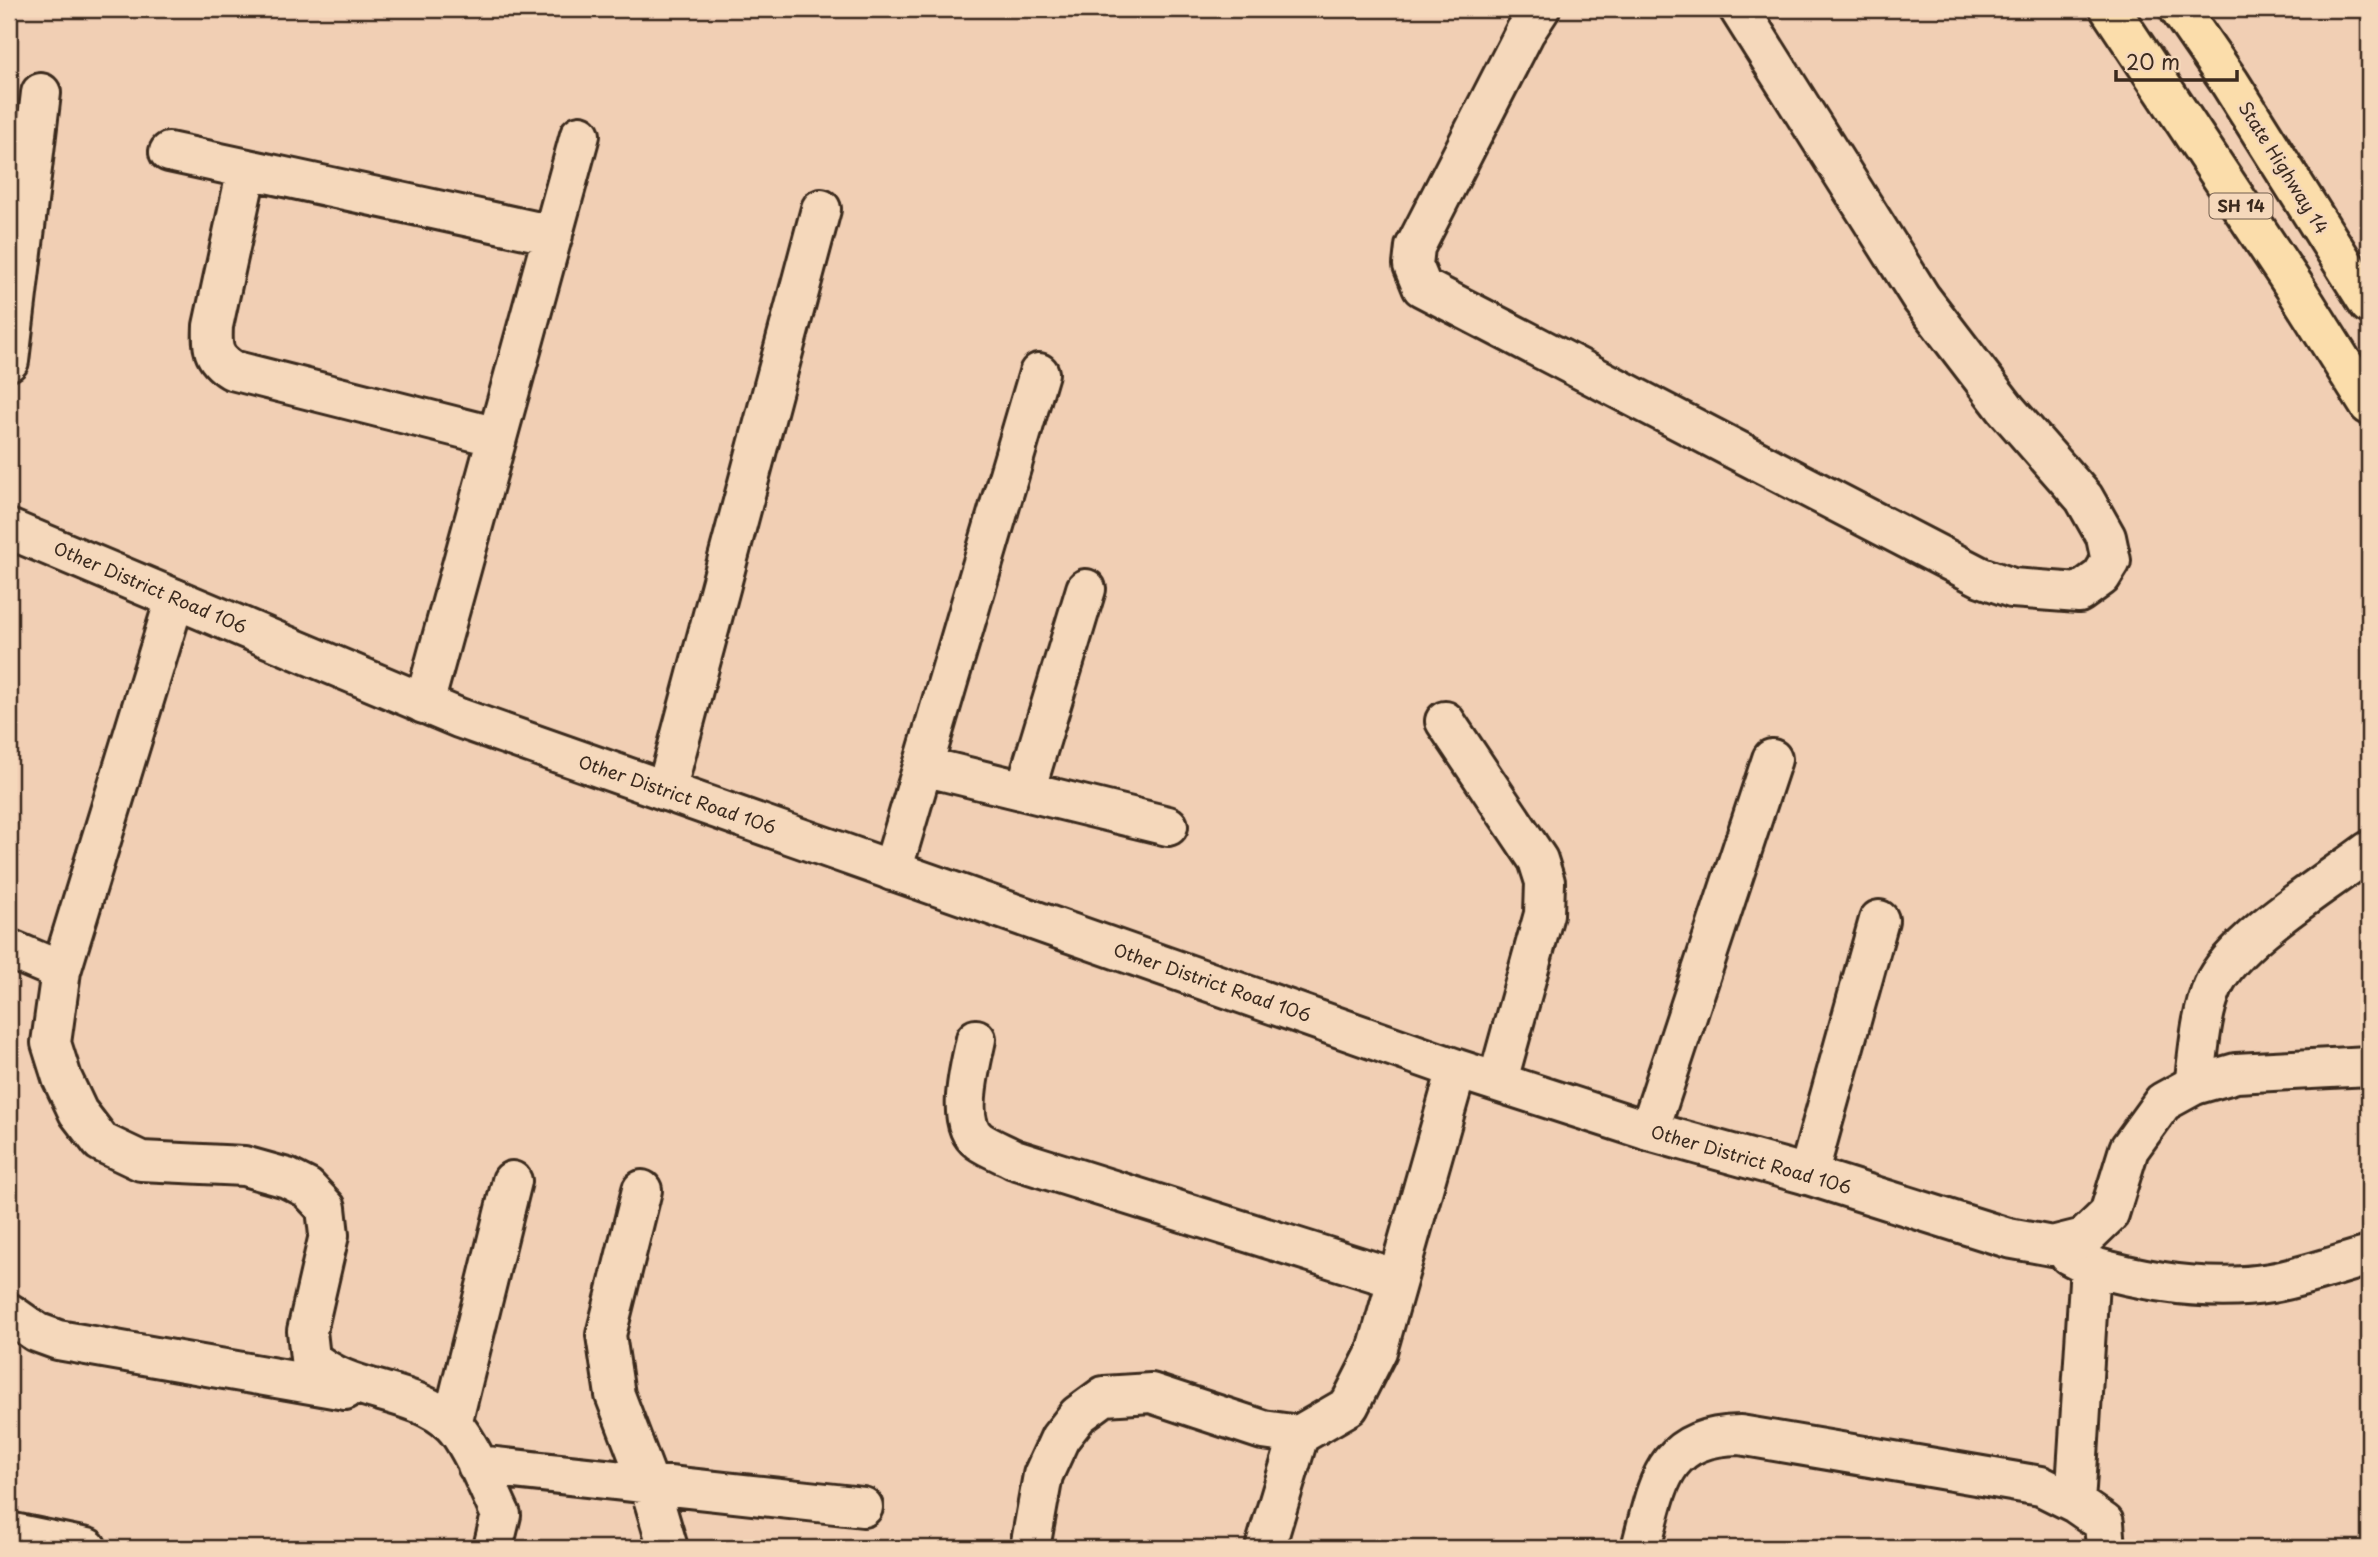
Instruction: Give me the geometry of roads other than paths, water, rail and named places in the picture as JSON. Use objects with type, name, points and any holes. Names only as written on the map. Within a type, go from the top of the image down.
[{"type":"main road","name":"SH 14","points":[[2110,9],[2294,286],[2369,405]]},
{"type":"main road","name":"State Highway 14","points":[[2179,9],[2369,304]]},
{"type":"main road","points":[[2294,286],[2340,258]]},
{"type":"street","points":[[1541,9],[1525,32],[1415,247],[1413,265],[1422,287],[1981,577],[2012,588],[2079,593],[2101,577],[2111,561],[2106,537],[2084,498],[2006,409],[1921,298],[1739,9]]},
{"type":"street","points":[[9,362],[41,93]]},
{"type":"street","points":[[424,704],[580,135]]},
{"type":"street","points":[[169,152],[553,235]]},
{"type":"street","points":[[247,169],[213,326],[212,348],[218,362],[232,369],[497,437]]},
{"type":"street","points":[[666,791],[821,209]]},
{"type":"street","points":[[892,871],[1039,373]]},
{"type":"street","name":"Other District Road 106","points":[[9,529],[424,704],[666,791],[1457,1069],[1498,1080],[1649,1131],[1808,1175],[2008,1238],[2052,1246],[2084,1238],[2109,1214],[2129,1149],[2162,1102],[2194,1085],[2235,1073],[2369,1066]]},
{"type":"street","points":[[1025,791],[1086,589]]},
{"type":"street","points":[[175,599],[61,971],[51,1043],[62,1078],[78,1112],[101,1142],[141,1161],[244,1166],[287,1178],[307,1188],[327,1208],[329,1236],[307,1331],[310,1358],[332,1376],[416,1402],[452,1424],[477,1465],[501,1537]]},
{"type":"street","points":[[1445,722],[1538,860],[1545,882],[1544,914],[1498,1080]]},
{"type":"street","points":[[1649,1131],[1772,760]]},
{"type":"street","points":[[923,766],[1168,826]]},
{"type":"street","points":[[2194,1085],[2211,994],[2235,951],[2369,851]]},
{"type":"street","points":[[1808,1175],[1880,920]]},
{"type":"street","points":[[9,949],[61,971]]},
{"type":"street","points":[[976,1039],[965,1100],[968,1125],[976,1139],[1014,1159],[1397,1279]]},
{"type":"street","points":[[1030,1548],[1043,1475],[1060,1438],[1078,1415],[1104,1396],[1151,1393],[1263,1430],[1299,1435],[1349,1406],[1377,1351],[1457,1069]]},
{"type":"street","points":[[452,1424],[512,1181]]},
{"type":"street","points":[[642,1190],[606,1335],[615,1395],[649,1484],[668,1548]]},
{"type":"street","points":[[2052,1246],[2090,1266],[2136,1279],[2248,1286],[2273,1282],[2369,1256]]},
{"type":"street","points":[[2075,1503],[2090,1266]]},
{"type":"street","points":[[9,1312],[36,1332],[58,1340],[416,1402]]},
{"type":"street","points":[[1265,1548],[1299,1435]]},
{"type":"street","points":[[1641,1548],[1660,1476],[1685,1450],[1710,1435],[1740,1435],[2041,1486],[2075,1503],[2104,1523],[2106,1548]]},
{"type":"street","points":[[477,1465],[863,1507]]},
{"type":"street","points":[[9,1532],[75,1547]]}]
